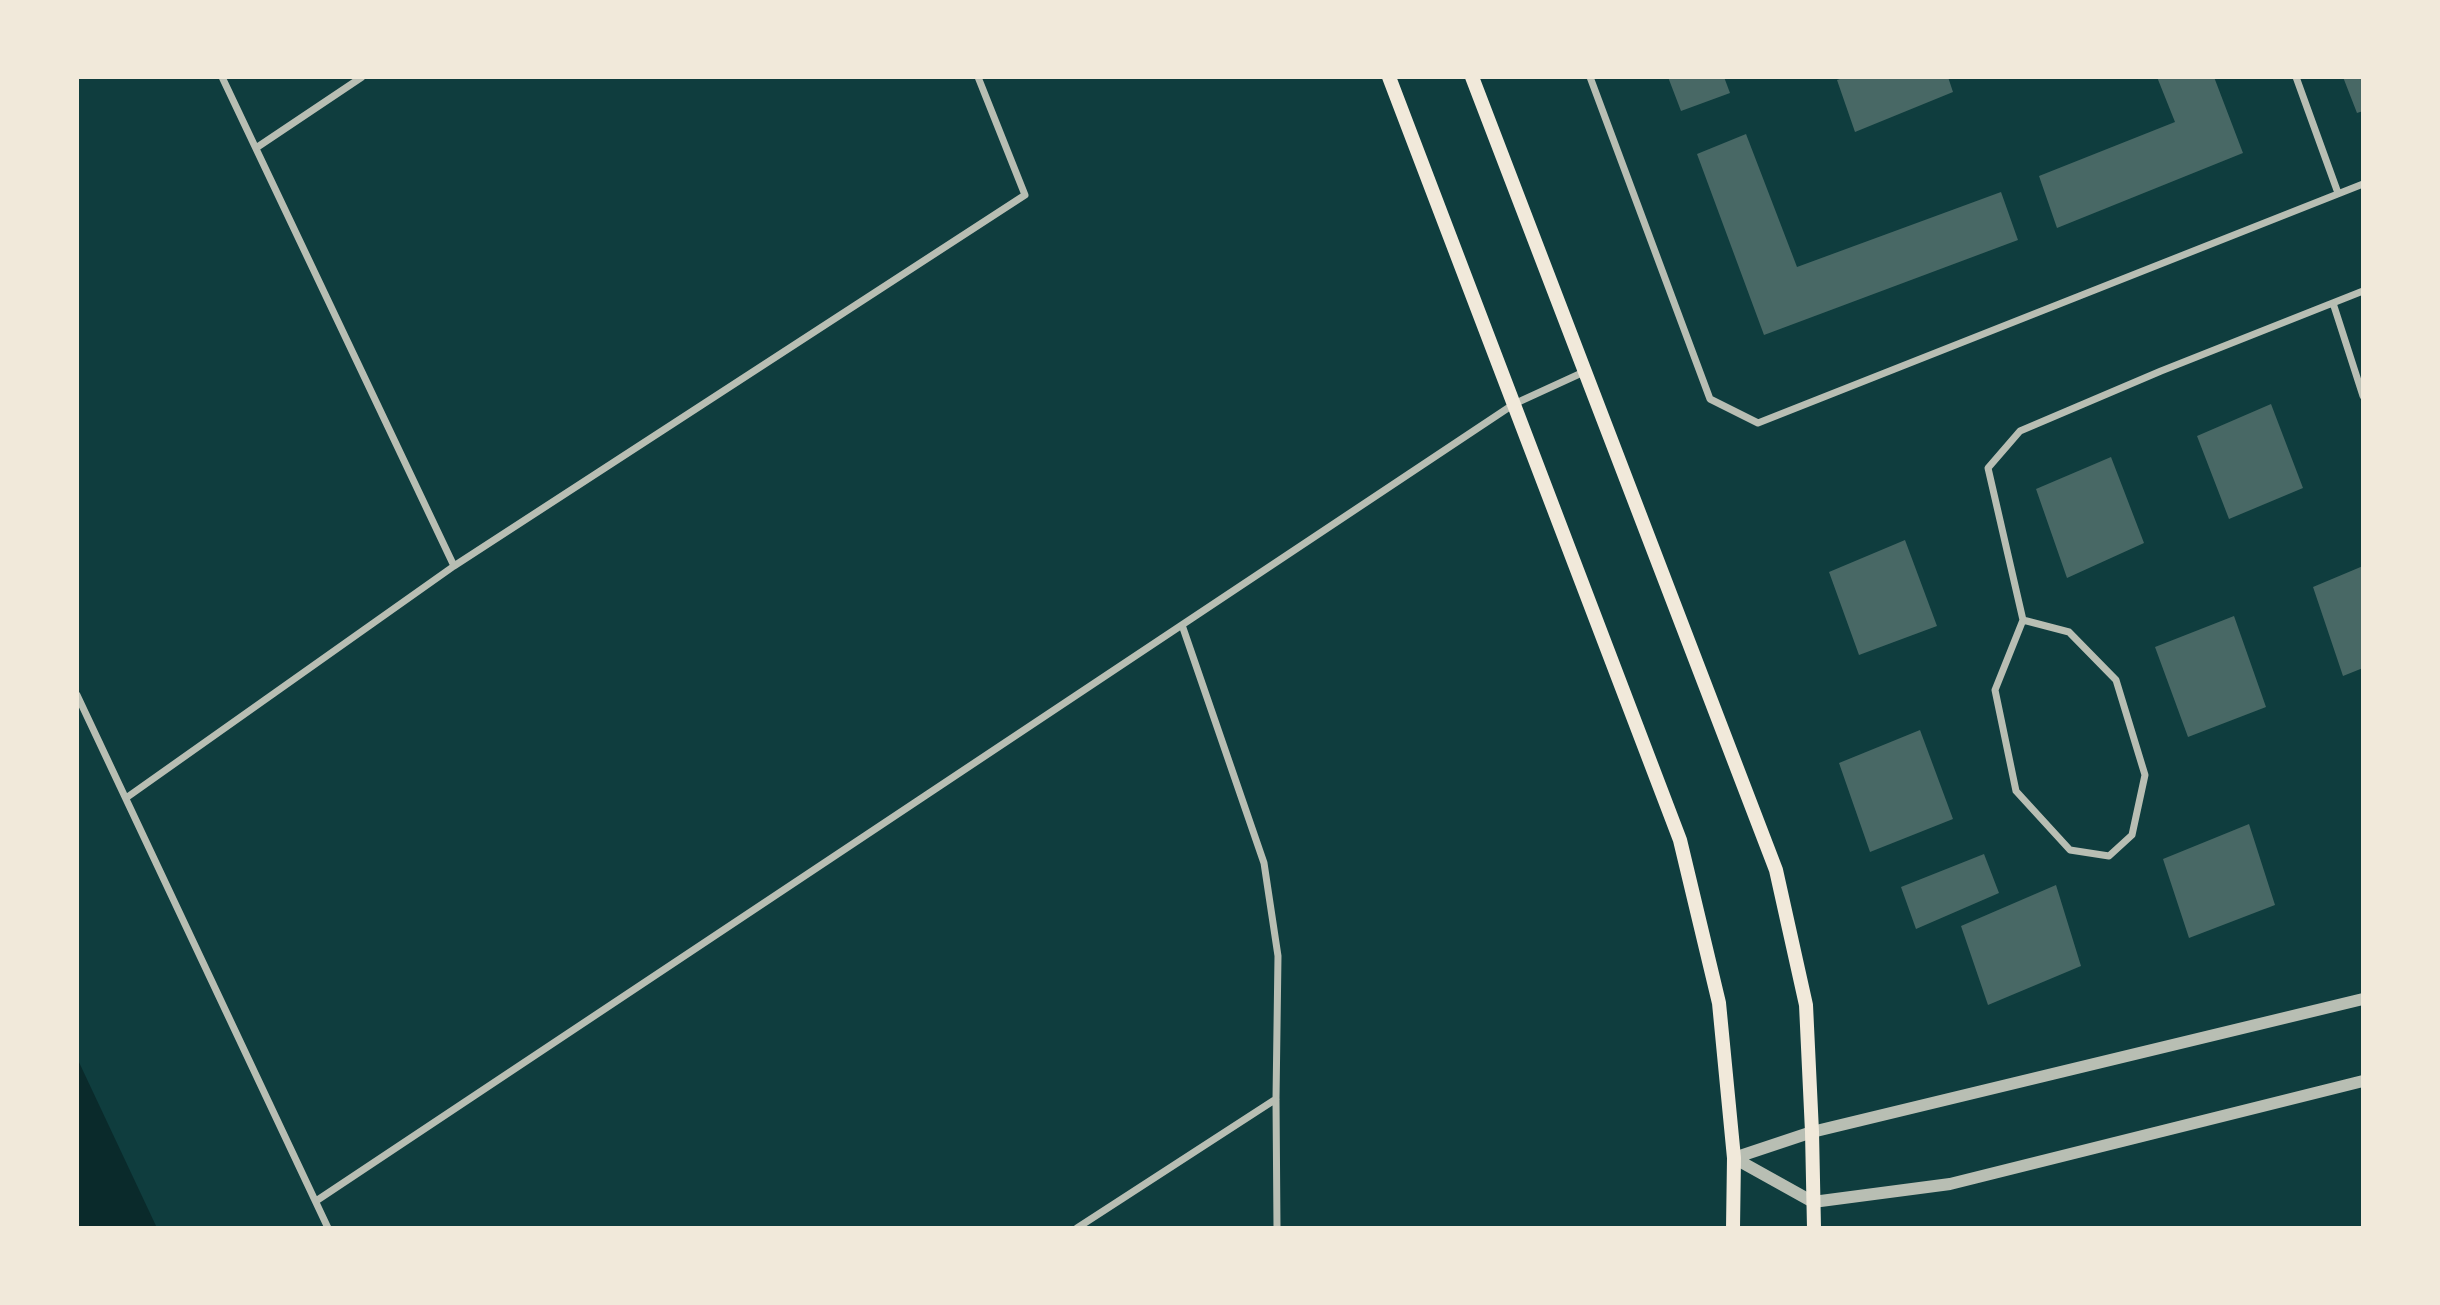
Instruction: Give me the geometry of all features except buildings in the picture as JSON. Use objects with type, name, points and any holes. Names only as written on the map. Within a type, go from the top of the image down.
[{"type":"main road","points":[[1389,77],[1680,840],[1720,1003],[1734,1158],[1733,1228]]},
{"type":"main road","points":[[1472,77],[1587,371],[1776,870],[1806,1005],[1814,1228]]},
{"type":"street","points":[[222,77],[454,566]]},
{"type":"street","points":[[256,148],[362,77]]},
{"type":"street","points":[[126,798],[454,566],[1025,195],[978,77]]},
{"type":"street","points":[[1590,77],[1710,399],[1758,424],[2363,184]]},
{"type":"street","points":[[2296,77],[2338,193]]},
{"type":"street","points":[[2023,620],[2069,632],[2116,680],[2145,775],[2132,835],[2109,856],[2070,850],[2016,791],[1995,690],[2023,620],[1988,468],[2020,431],[2161,371],[2363,291]]},
{"type":"street","points":[[2333,303],[2363,396]]},
{"type":"street","points":[[316,1201],[1514,404],[1587,371]]},
{"type":"street","points":[[1182,625],[1264,863],[1278,956],[1277,1228]]},
{"type":"street","points":[[77,695],[328,1228]]},
{"type":"street","points":[[1734,1158],[1812,1132],[2363,999]]},
{"type":"street","points":[[1734,1158],[1813,1202],[1950,1184],[2363,1081]]},
{"type":"street","points":[[1077,1228],[1276,1099]]},
{"type":"water","points":[[77,1058],[157,1228],[77,1228]]}]
